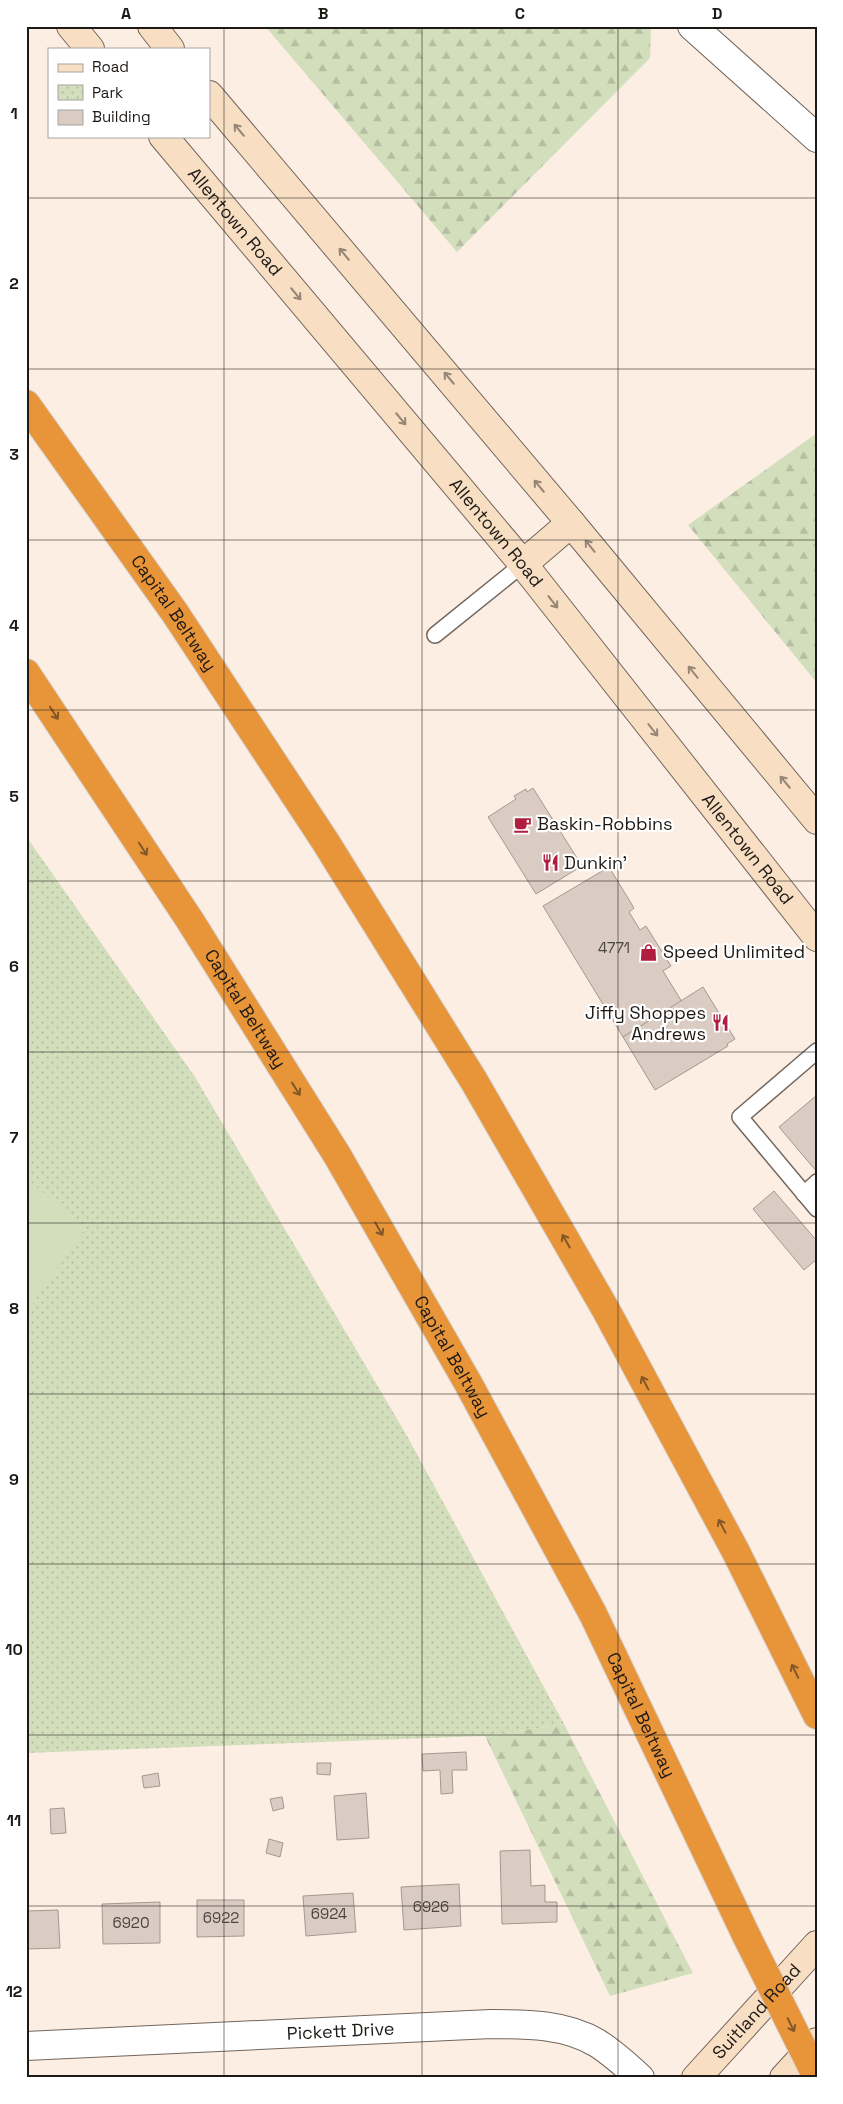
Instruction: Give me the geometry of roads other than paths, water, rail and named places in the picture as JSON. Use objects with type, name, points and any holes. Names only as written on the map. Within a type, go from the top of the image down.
[{"type":"highway","name":"Capital Beltway","points":[[26,404],[181,622],[325,842],[474,1081],[606,1310],[736,1552],[817,1715]]},
{"type":"highway","name":"Capital Beltway","points":[[26,673],[189,919],[337,1155],[458,1366],[593,1614],[746,1935],[817,2077]]},
{"type":"main road","points":[[71,26],[89,48]]},
{"type":"main road","points":[[152,26],[169,48]]},
{"type":"main road","points":[[210,95],[571,523],[817,820]]},
{"type":"main road","name":"Allentown Road","points":[[166,138],[523,564],[817,937]]},
{"type":"main road","points":[[523,564],[571,523]]},
{"type":"main road","name":"Suitland Road","points":[[696,2078],[817,1945]]},
{"type":"main road","points":[[784,2078],[817,2042]]},
{"type":"street","points":[[692,26],[817,138]]},
{"type":"street","name":"Pickett Drive","points":[[26,2046],[491,2024],[531,2024],[577,2034],[597,2043],[640,2078]]},
{"type":"lane","points":[[435,635],[523,564]]},
{"type":"lane","points":[[817,1051],[740,1117],[817,1209]]},
{"type":"lane","points":[[804,1194],[817,1182]]},
{"type":"place","name":"Baskin-Robbins","points":[[523,824]]},
{"type":"place","name":"Dunkin'","points":[[550,863]]},
{"type":"place","name":"Speed Unlimited","points":[[649,952]]},
{"type":"place","name":"Jiffy Shoppes Andrews","points":[[720,1023]]}]
